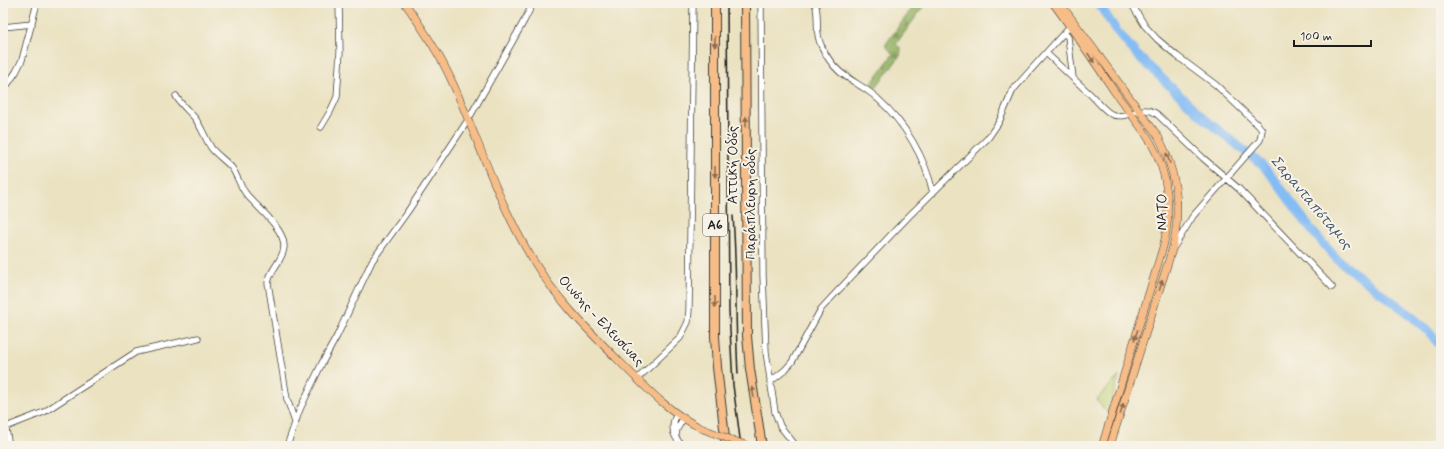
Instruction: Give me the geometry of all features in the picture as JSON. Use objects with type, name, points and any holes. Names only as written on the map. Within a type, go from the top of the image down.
[{"type":"highway","name":"Αττική Οδός","points":[[715,3],[715,336],[716,367],[726,446]]},
{"type":"highway","name":"Αττική Οδός","points":[[745,3],[747,336],[750,369],[762,446]]},
{"type":"main road","name":"Οινόης - Ελευσίνας","points":[[405,3],[445,68],[502,202],[532,259],[549,285],[582,324],[638,379],[680,416],[703,429],[748,446]]},
{"type":"main road","name":"ΝΑΤΟ","points":[[1053,3],[1149,140],[1161,166],[1169,209],[1163,247],[1102,446]]},
{"type":"main road","name":"ΝΑΤΟ","points":[[1060,3],[1158,136],[1165,149],[1174,178],[1178,208],[1176,237],[1110,446]]},
{"type":"street","points":[[3,91],[22,60],[38,3]]},
{"type":"street","points":[[321,127],[337,97],[340,52],[340,3]]},
{"type":"street","points":[[287,446],[294,422],[322,363],[337,336],[372,261],[468,120],[521,28],[533,3]]},
{"type":"street","points":[[638,379],[680,338],[688,322],[691,216],[692,3]]},
{"type":"street","name":"Παράπλευρη οδός","points":[[761,3],[763,275],[766,352],[777,419],[796,446]]},
{"type":"street","points":[[815,3],[818,20],[817,34],[824,51],[839,71],[878,98],[895,116],[911,139],[923,161],[933,193]]},
{"type":"street","points":[[1131,3],[1144,26],[1157,39],[1216,85],[1262,130],[1260,140],[1231,171],[1193,216],[1172,250]]},
{"type":"street","points":[[3,27],[32,24]]},
{"type":"street","points":[[770,382],[785,370],[792,362],[821,309],[908,217],[994,130],[1013,90],[1070,26]]},
{"type":"street","points":[[1064,34],[1068,37],[1073,78]]},
{"type":"street","points":[[1046,53],[1112,114],[1131,114],[1140,111],[1152,110],[1225,178],[1239,189],[1332,287]]},
{"type":"street","points":[[176,96],[183,106],[195,118],[213,150],[233,170],[246,194],[277,228],[283,240],[284,246],[280,260],[268,277],[268,283],[287,399],[294,422]]},
{"type":"street","points":[[6,427],[44,412],[136,352],[198,338]]},
{"type":"street","points":[[3,413],[9,446]]},
{"type":"street","points":[[680,416],[676,438],[683,446]]},
{"type":"green space","points":[[916,3],[926,3],[896,44],[901,49],[900,56],[872,92],[842,71],[842,69],[845,68],[869,87],[893,54],[885,45]]},
{"type":"green space","points":[[1119,376],[1108,413],[1096,400]]},
{"type":"waterway","name":"Σαρανταπόταμος","points":[[1098,3],[1116,30],[1136,54],[1207,121],[1260,163],[1272,176],[1313,232],[1337,259],[1408,313],[1429,332],[1441,347]]},
{"type":"waterway","name":"Σαρανταπόταμος","points":[[1439,446],[1441,438]]},
{"type":"railway","points":[[727,3],[729,311],[733,385],[741,446]]},
{"type":"railway","points":[[733,216],[738,374]]}]
